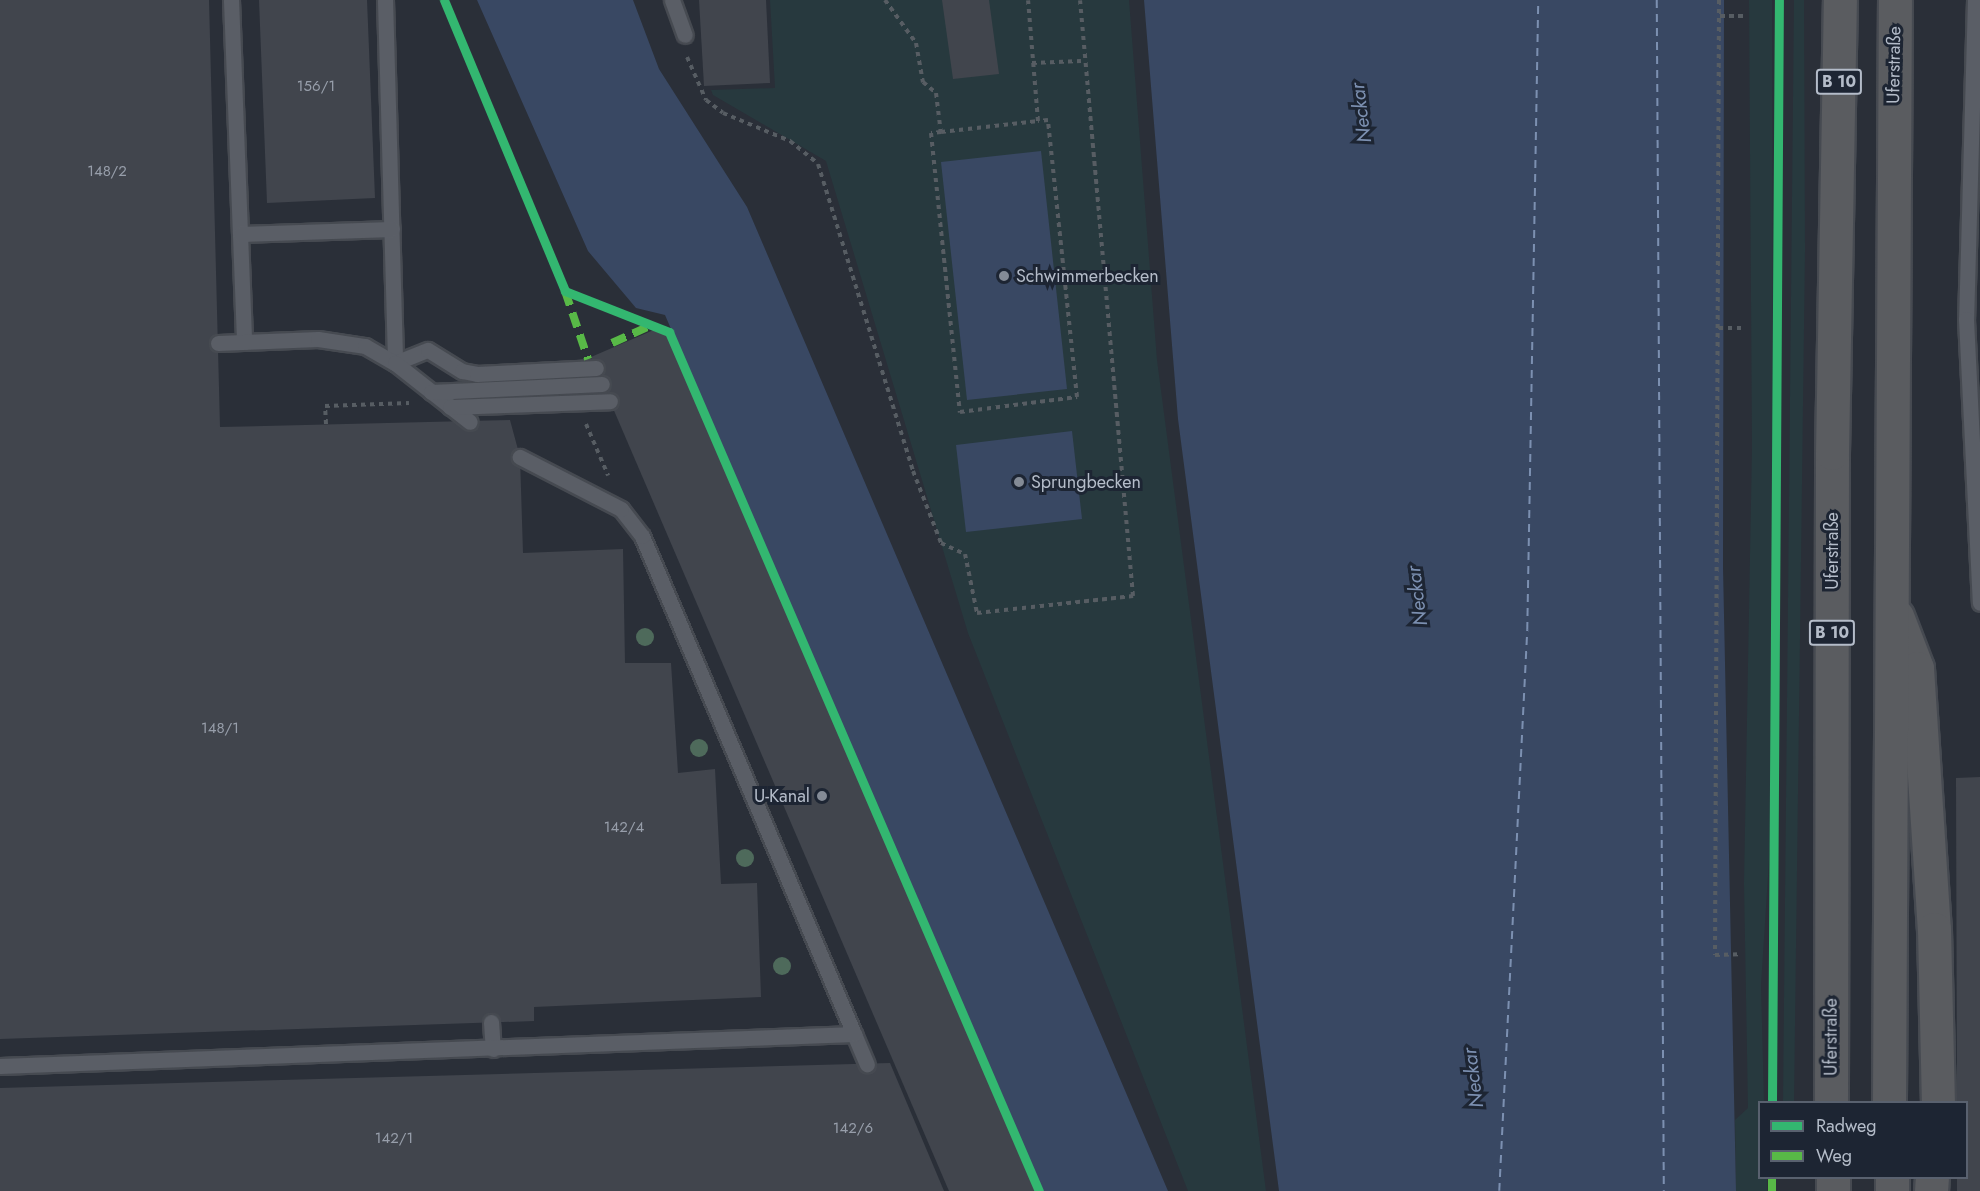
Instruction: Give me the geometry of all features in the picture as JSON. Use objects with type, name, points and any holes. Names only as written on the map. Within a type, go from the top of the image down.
[{"type":"highway","name":"Uferstraße","points":[[1831,1101],[1832,453],[1840,0]]},
{"type":"highway","name":"Uferstraße","points":[[1889,1101],[1889,598],[1895,0]]},
{"type":"highway","points":[[1889,598],[1917,668],[1934,929],[1938,1101]]},
{"type":"lane","points":[[231,0],[244,342]]},
{"type":"lane","points":[[385,0],[395,363]]},
{"type":"lane","points":[[672,0],[685,35]]},
{"type":"lane","points":[[1975,0],[1966,319],[1980,603]]},
{"type":"lane","points":[[240,234],[392,229]]},
{"type":"lane","points":[[218,344],[351,342],[395,363],[470,422]]},
{"type":"lane","points":[[395,363],[428,350],[462,371],[477,374],[596,368]]},
{"type":"lane","points":[[428,389],[603,384]]},
{"type":"lane","points":[[450,407],[610,401]]},
{"type":"lane","points":[[520,457],[621,509],[642,536],[867,1064]]},
{"type":"lane","points":[[491,1022],[493,1049]]},
{"type":"lane","points":[[0,1066],[854,1034]]},
{"type":"path","points":[[885,0],[916,43],[923,81],[936,93],[941,132]]},
{"type":"path","points":[[1028,0],[1038,121]]},
{"type":"path","points":[[685,35],[688,65],[706,100],[723,113],[790,141],[818,164],[913,471],[941,543],[965,555],[977,613],[1133,596],[1082,61],[1080,0]]},
{"type":"path","points":[[1719,0],[1715,955],[1740,954]]},
{"type":"path","points":[[1720,16],[1743,16]]},
{"type":"path","points":[[1032,63],[1082,61]]},
{"type":"path","points":[[1047,120],[1077,397],[960,412],[931,133],[941,132],[1047,120]]},
{"type":"path","points":[[1719,328],[1745,328]]},
{"type":"path","points":[[326,424],[325,406],[411,403],[428,389]]},
{"type":"shaded area","points":[[770,0],[1129,0],[1157,360],[1266,1191],[1188,1191],[968,633],[826,161],[713,95],[711,90],[775,88]]},
{"type":"shaded area","points":[[1749,0],[1772,0],[1774,783],[1761,985],[1764,1101],[1758,1101],[1758,1179],[1767,1179],[1767,1191],[1736,1191],[1735,1120],[1748,1108],[1744,883],[1752,447]]},
{"type":"shaded area","points":[[1794,0],[1804,0],[1805,250],[1794,1101],[1783,1101]]},
{"type":"water","points":[[477,0],[633,0],[659,69],[747,207],[1168,1191],[1042,1191],[665,315],[636,308],[588,251]]},
{"type":"water","name":"Neckar","points":[[1144,0],[1724,0],[1723,567],[1736,1191],[1279,1191],[1178,419]]},
{"type":"water","name":"Schwimmerbecken","points":[[1041,151],[1067,389],[967,400],[941,162]]},
{"type":"water","name":"Sprungbecken","points":[[1072,431],[1082,519],[966,532],[956,445]]},
{"type":"building","points":[[0,0],[209,0],[220,427],[510,420],[520,457],[523,553],[623,549],[625,663],[671,663],[678,773],[715,769],[721,884],[757,883],[761,997],[534,1007],[534,1021],[0,1039]]},
{"type":"building","points":[[259,0],[367,0],[375,198],[267,203]]},
{"type":"building","points":[[699,0],[766,0],[770,83],[704,86]]},
{"type":"building","points":[[942,0],[989,0],[999,74],[953,79]]},
{"type":"building","name":"U-Kanal","points":[[663,326],[1035,1191],[949,1191],[591,357]]},
{"type":"building","points":[[1980,777],[1980,1191],[1957,1191],[1957,1179],[1968,1179],[1968,1101],[1957,1101],[1956,778]]},
{"type":"building","points":[[890,1063],[944,1191],[0,1191],[0,1088]]},
{"type":"ferry route","points":[[1499,1191],[1527,630],[1538,0]]},
{"type":"ferry route","points":[[1657,0],[1664,1191]]},
{"type":"marked path","points":[[565,291],[588,359]]},
{"type":"marked path","points":[[612,343],[652,325]]},
{"type":"marked path","points":[[1772,1179],[1772,1191]]},
{"type":"cycle path","points":[[444,0],[565,291],[669,332],[1039,1191]]},
{"type":"cycle path","points":[[1772,1101],[1779,0]]},
{"type":"place","name":"Schwimmerbecken","points":[[1004,276]]},
{"type":"place","name":"Sprungbecken","points":[[1019,482]]},
{"type":"place","name":"U-Kanal","points":[[822,796]]}]
